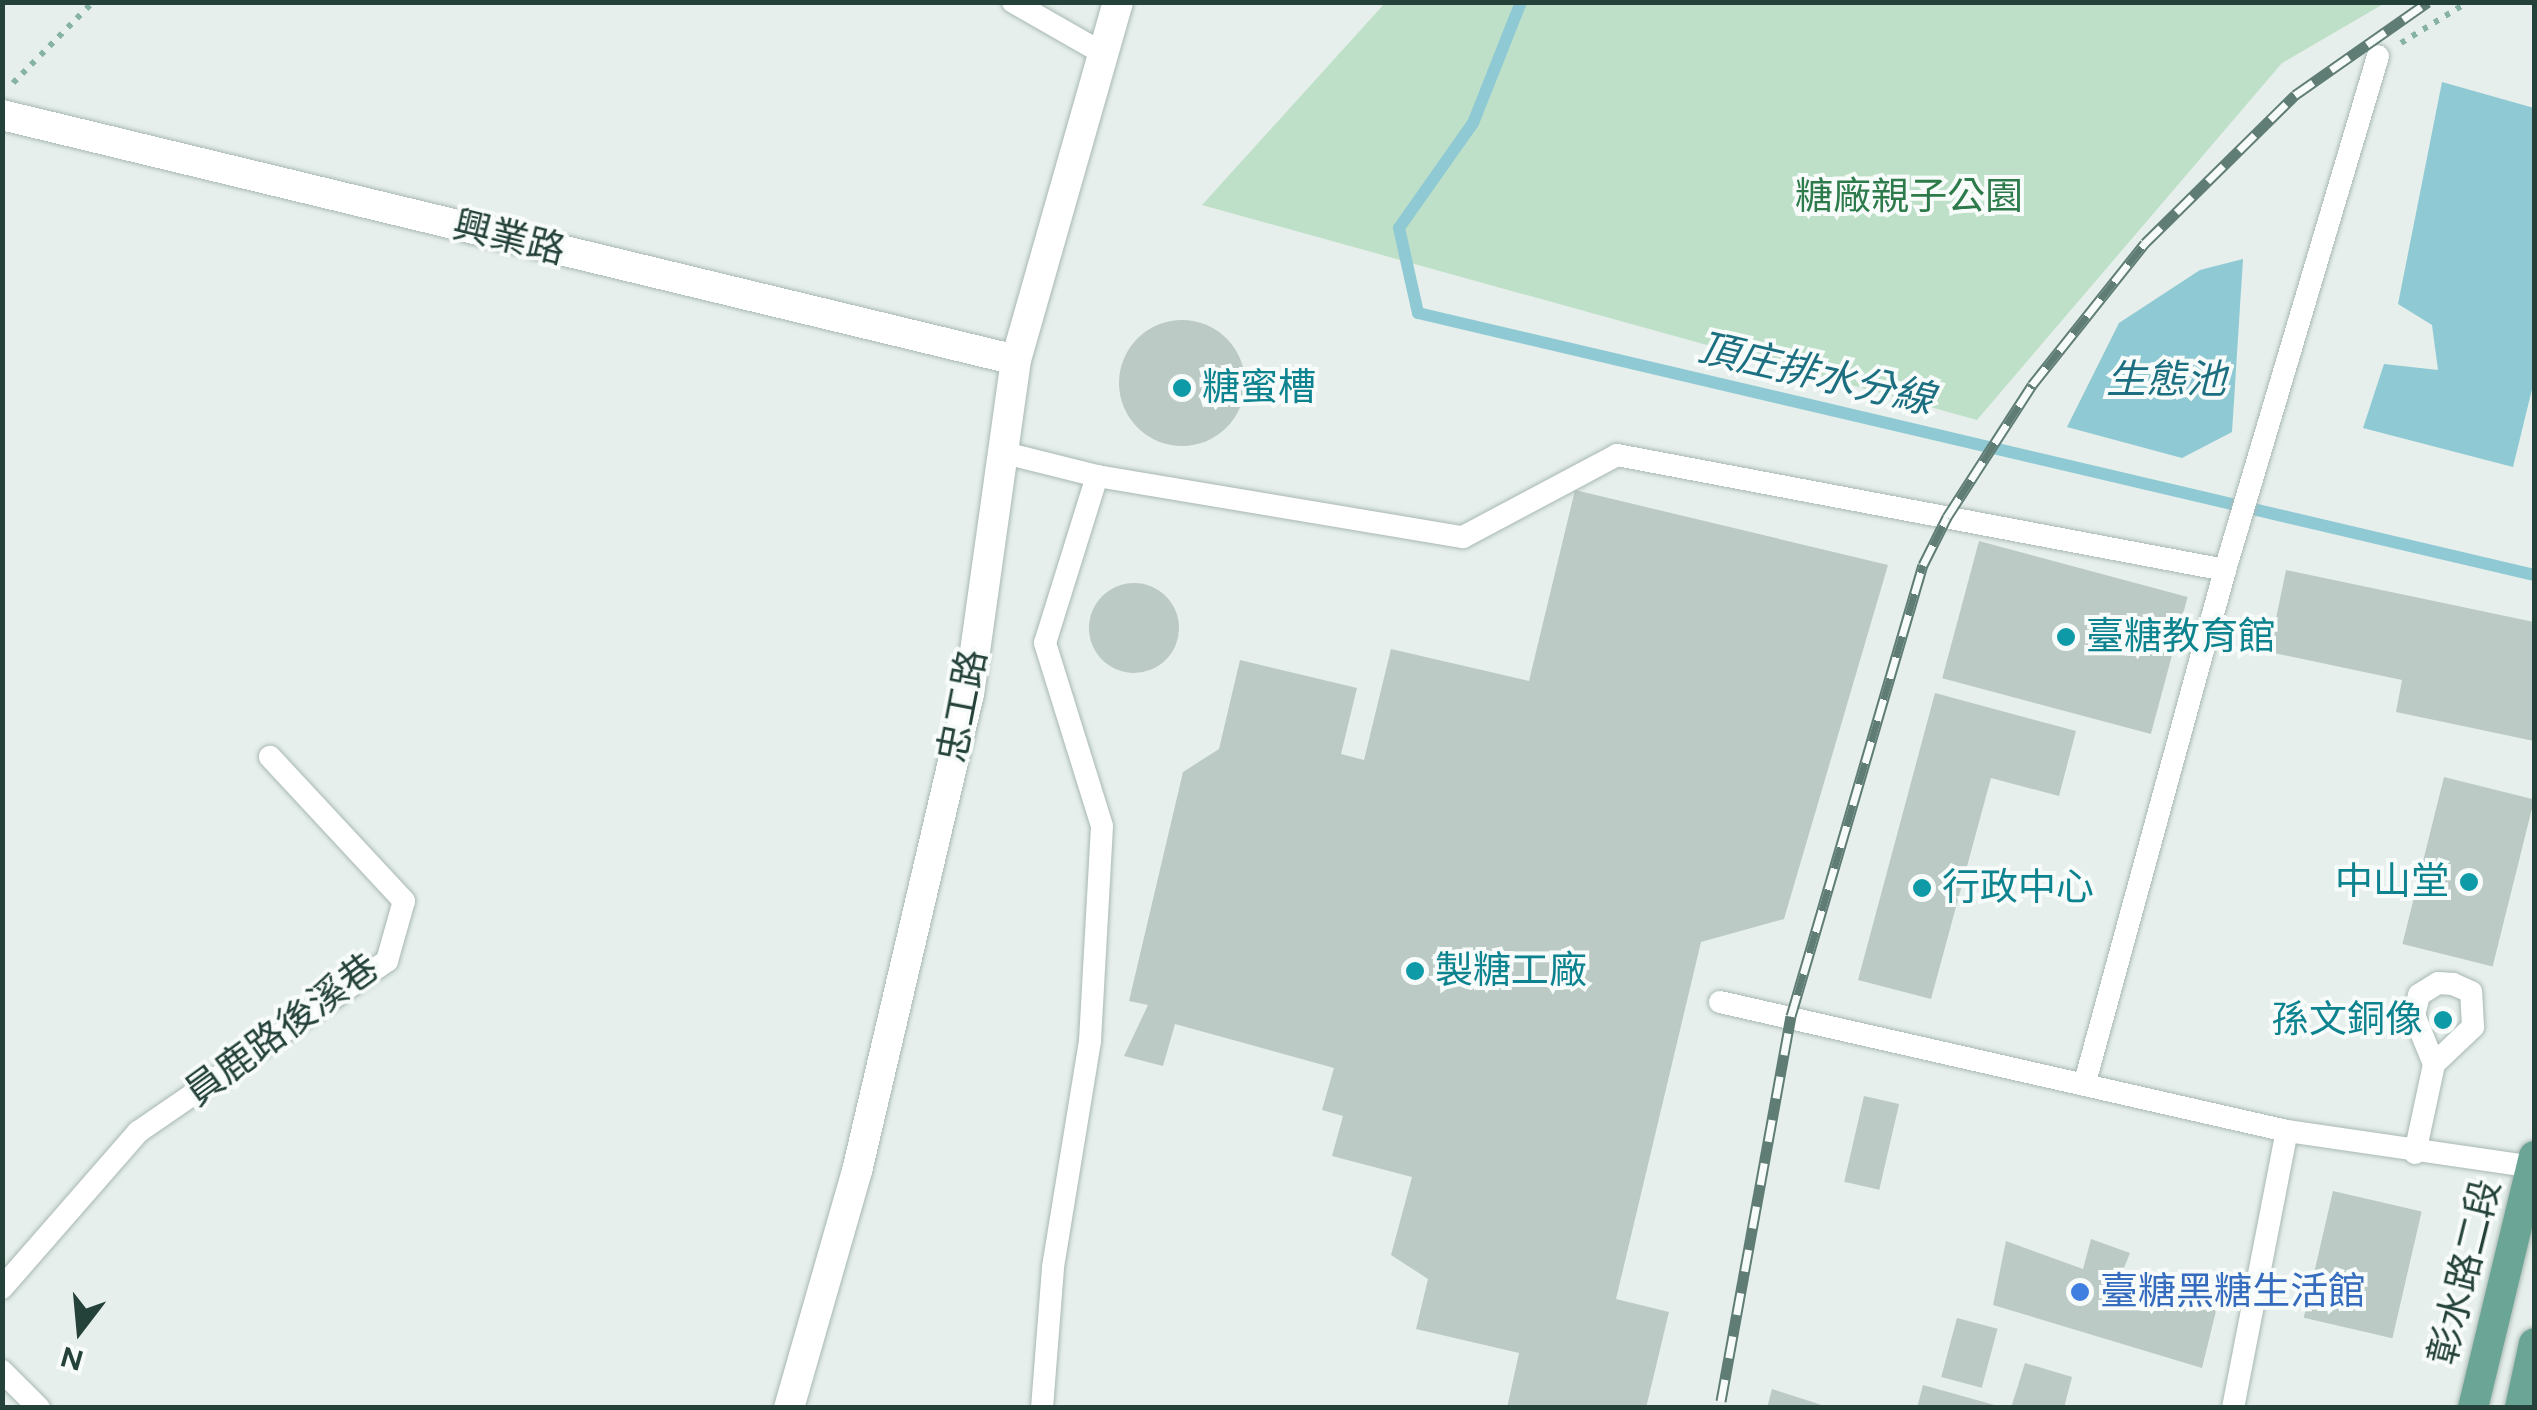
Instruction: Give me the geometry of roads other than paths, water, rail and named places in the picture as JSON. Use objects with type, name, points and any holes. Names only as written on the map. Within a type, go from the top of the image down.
[{"type":"main road","name":"彰水路二段","points":[[2473,1408],[2534,1163]]},
{"type":"main road","points":[[2520,1408],[2534,1343]]},
{"type":"street","name":"忠工路","points":[[789,1408],[857,1171],[969,694],[1016,360],[1118,2]]},
{"type":"street","name":"興業路","points":[[2,115],[1016,360]]},
{"type":"lane","points":[[1013,2],[1106,55]]},
{"type":"lane","points":[[2085,1082],[2238,527],[2378,56]]},
{"type":"lane","points":[[1001,452],[1097,476],[1463,537],[1617,455],[2226,570]]},
{"type":"lane","points":[[1042,1408],[1052,1267],[1090,1041],[1102,826],[1045,643],[1097,476]]},
{"type":"lane","name":"員鹿路後溪巷","points":[[2,1288],[138,1132],[387,961],[404,901],[270,757]]},
{"type":"lane","points":[[1720,1002],[2085,1082],[2287,1132],[2415,1153],[2534,1163]]},
{"type":"lane","points":[[2415,1153],[2434,1064]]},
{"type":"lane","points":[[2233,1408],[2287,1132]]},
{"type":"lane","points":[[2,1371],[39,1408]]},
{"type":"water","points":[[2442,82],[2534,108],[2534,381],[2513,467],[2363,428],[2384,364],[2438,370],[2432,325],[2398,304]]},
{"type":"water","name":"生態池","points":[[2243,259],[2232,432],[2182,458],[2067,427],[2119,323],[2200,270]]},
{"type":"waterway","name":"頂庄排水分線","points":[[1521,2],[1473,123],[1399,228],[1418,313],[2534,575]]},
{"type":"railway","points":[[1721,1401],[1791,1016],[1923,565],[1947,517],[2032,385],[2145,243],[2295,95],[2428,2]]},
{"type":"place","name":"糖蜜槽","points":[[1182,388]]},
{"type":"place","name":"臺糖教育館","points":[[2066,637]]},
{"type":"place","name":"中山堂","points":[[2469,882]]},
{"type":"place","name":"行政中心","points":[[1922,888]]},
{"type":"place","name":"製糖工廠","points":[[1415,971]]},
{"type":"place","name":"孫文銅像","points":[[2443,1020]]},
{"type":"place","name":"臺糖黑糖生活館","points":[[2080,1292]]},
{"type":"park label","name":"糖廠親子公園","points":[[1909,197]]}]
